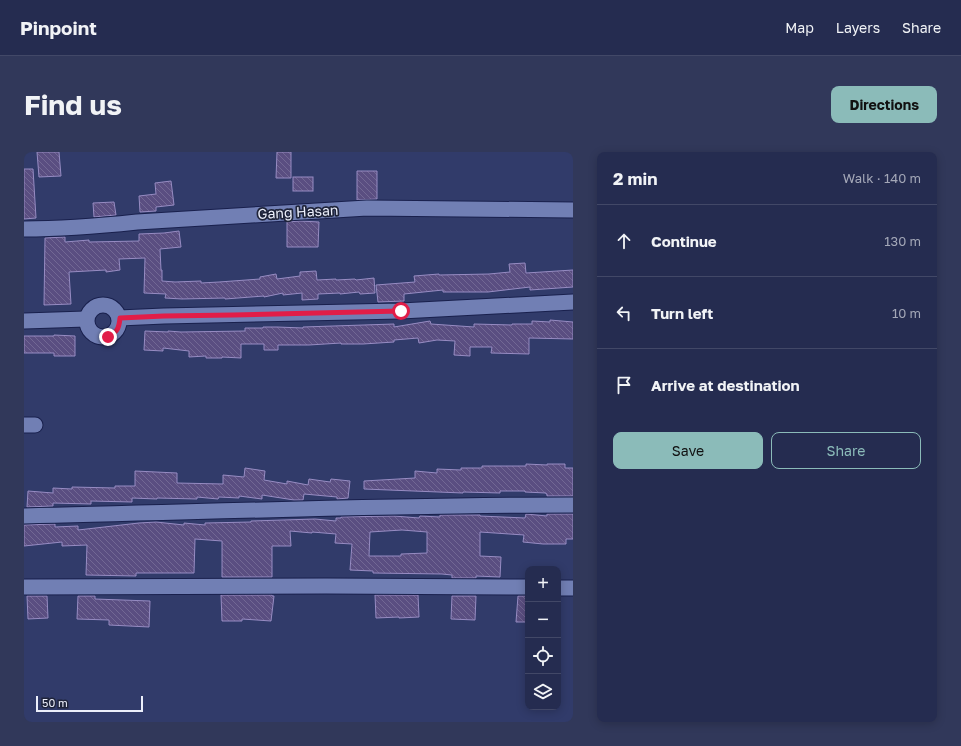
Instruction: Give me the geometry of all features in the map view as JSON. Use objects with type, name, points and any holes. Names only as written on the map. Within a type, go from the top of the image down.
[{"type":"street","name":"Gang Hasan","points":[[24,230],[367,208],[573,210]]},
{"type":"street","points":[[120,318],[401,311],[573,302]]},
{"type":"street","points":[[102,304],[110,306],[116,311],[120,318],[119,326],[114,333],[108,337],[100,337],[92,334],[86,319],[94,306],[102,304]]},
{"type":"street","points":[[24,321],[86,319]]},
{"type":"street","points":[[24,516],[501,505],[573,505]]},
{"type":"street","points":[[24,587],[525,587]]},
{"type":"street","points":[[561,588],[573,588]]},
{"type":"building","points":[[37,152],[59,152],[61,176],[39,177]]},
{"type":"building","points":[[277,152],[291,152],[291,178],[276,178]]},
{"type":"building","points":[[24,169],[33,169],[36,218],[24,219]]},
{"type":"building","points":[[357,171],[377,171],[377,199],[357,200]]},
{"type":"building","points":[[293,177],[313,177],[313,191],[293,191]]},
{"type":"building","points":[[171,181],[174,205],[156,207],[156,211],[140,212],[139,196],[156,194],[155,183]]},
{"type":"building","points":[[114,202],[116,215],[94,217],[93,203]]},
{"type":"building","points":[[287,222],[319,222],[318,247],[287,247]]},
{"type":"building","points":[[179,231],[181,247],[160,249],[162,281],[201,281],[201,283],[219,282],[260,279],[260,277],[276,274],[277,279],[300,276],[300,272],[316,271],[317,280],[356,280],[374,278],[375,293],[360,294],[359,292],[318,294],[318,299],[302,300],[302,293],[283,295],[283,293],[264,297],[225,299],[165,298],[166,294],[144,293],[145,258],[119,259],[120,270],[106,272],[106,270],[69,272],[71,304],[44,305],[45,238],[65,237],[65,242],[89,240],[89,242],[139,241],[139,234]]},
{"type":"building","points":[[525,263],[526,273],[573,270],[573,287],[530,290],[530,287],[488,292],[443,292],[443,290],[404,294],[404,301],[378,302],[376,285],[415,282],[414,276],[510,272],[509,264]]},
{"type":"building","points":[[550,320],[573,322],[573,339],[529,338],[529,354],[491,353],[492,347],[470,347],[470,356],[454,355],[455,341],[437,340],[419,343],[418,338],[394,340],[394,342],[363,344],[341,343],[278,345],[278,350],[264,350],[264,344],[241,344],[241,358],[206,358],[206,356],[189,357],[189,351],[163,348],[163,351],[144,350],[145,331],[245,331],[245,328],[263,327],[303,328],[394,324],[394,327],[430,321],[431,324],[474,327],[474,324],[532,324],[532,321],[550,322]]},
{"type":"building","points":[[24,336],[75,336],[75,356],[54,356],[54,353],[24,353]]},
{"type":"building","points":[[526,464],[565,464],[565,468],[573,468],[573,496],[547,496],[546,493],[525,491],[463,493],[364,489],[364,481],[415,478],[415,471],[437,473],[437,469],[461,470],[461,468],[482,468],[482,466],[526,466]]},
{"type":"building","points":[[245,468],[265,471],[264,480],[287,484],[287,481],[308,485],[309,479],[330,482],[331,479],[350,481],[348,498],[337,499],[337,497],[304,494],[303,500],[262,495],[262,499],[239,496],[239,498],[219,497],[218,499],[197,497],[197,499],[132,498],[132,502],[91,501],[91,504],[53,503],[53,506],[27,507],[28,491],[53,493],[53,488],[115,488],[115,486],[135,486],[135,471],[177,473],[177,483],[223,484],[223,475],[244,477]]},
{"type":"building","points":[[526,514],[547,516],[547,514],[573,514],[573,539],[566,539],[566,544],[543,544],[523,542],[524,535],[480,532],[480,556],[501,557],[500,577],[476,576],[476,578],[452,578],[452,575],[442,574],[373,573],[373,571],[350,570],[352,544],[335,543],[336,534],[312,532],[290,531],[291,546],[272,546],[272,577],[222,577],[222,541],[195,539],[194,573],[136,573],[136,576],[86,575],[87,545],[62,546],[62,542],[24,546],[24,525],[55,524],[55,527],[78,526],[78,530],[156,522],[184,525],[184,523],[205,525],[205,523],[315,519],[336,521],[336,518],[341,517],[394,516],[419,518],[420,516],[440,517],[440,515],[480,515],[525,518]],"holes":[[[402,530],[427,532],[427,553],[401,554],[401,556],[369,556],[370,532]]]},
{"type":"building","points":[[221,595],[274,596],[271,621],[242,619],[242,621],[222,621]]},
{"type":"building","points":[[375,595],[418,595],[419,617],[376,618]]},
{"type":"building","points":[[27,596],[47,596],[48,618],[28,619]]},
{"type":"building","points":[[78,596],[95,596],[95,599],[150,601],[149,627],[109,625],[109,620],[77,619]]},
{"type":"building","points":[[452,596],[476,596],[475,620],[451,619]]},
{"type":"building","points":[[518,596],[525,596],[525,622],[516,622]]},
{"type":"route","points":[[108,337],[114,333],[119,326],[120,318],[401,311]]}]
